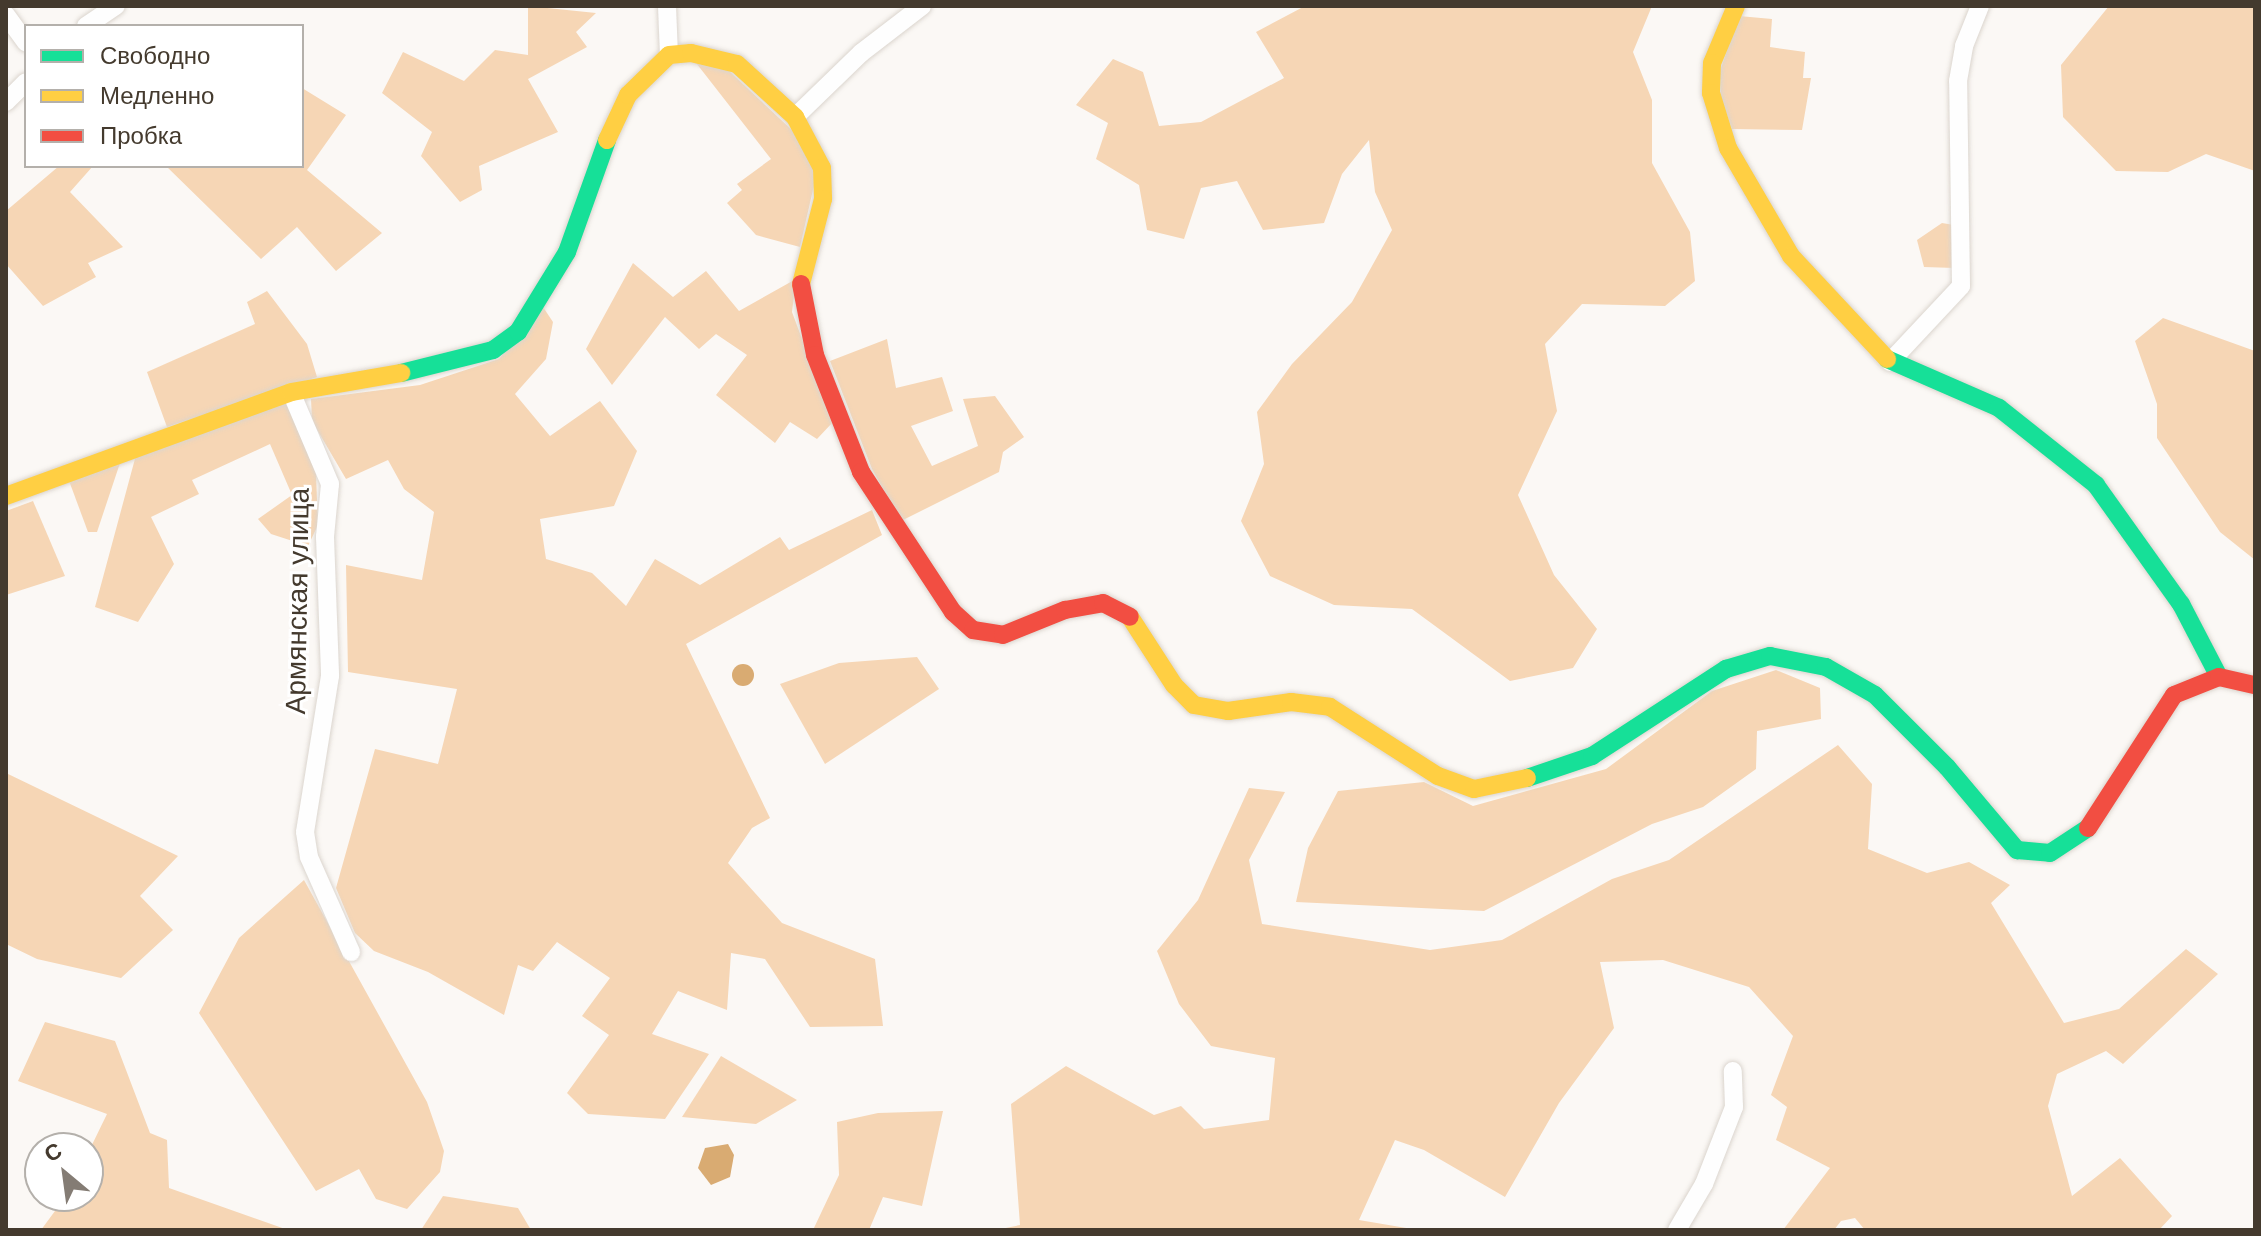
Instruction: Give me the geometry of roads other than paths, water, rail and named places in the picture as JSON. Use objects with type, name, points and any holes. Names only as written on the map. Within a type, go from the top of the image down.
[{"type":"street","points":[[89,24],[116,6]]},
{"type":"street","points":[[667,6],[669,55]]},
{"type":"street","points":[[795,117],[861,53],[922,6]]},
{"type":"street","points":[[1736,6],[1712,63],[1711,93],[1728,148],[1791,256],[1890,362],[1999,408],[2096,485],[2181,604],[2219,677]]},
{"type":"street","points":[[1890,362],[1961,286],[1958,81],[1964,46],[1980,6]]},
{"type":"street","points":[[6,15],[24,40]]},
{"type":"street","points":[[6,496],[291,392],[464,359],[493,350],[518,332],[567,252],[615,117],[628,95],[669,55],[691,53],[737,64],[795,117],[822,168],[823,199],[800,279],[815,355],[861,472],[953,612],[973,630],[1003,635],[1090,601],[1103,603],[1131,618],[1174,685],[1194,705],[1228,711],[1291,702],[1330,707],[1438,776],[1474,789],[1513,783],[1592,756],[1726,669],[1770,656],[1798,660],[1826,667],[1875,695],[1947,767],[1991,825],[2017,850],[2033,855],[2050,853],[2086,831],[2174,695],[2219,677],[2255,685]]},
{"type":"street","points":[[6,102],[24,84]]},
{"type":"street","name":"Армянская улица","points":[[291,392],[330,484],[325,537],[330,676],[305,832],[309,857],[351,952]]},
{"type":"street","points":[[1677,1230],[1704,1184],[1734,1107],[1733,1071]]}]
